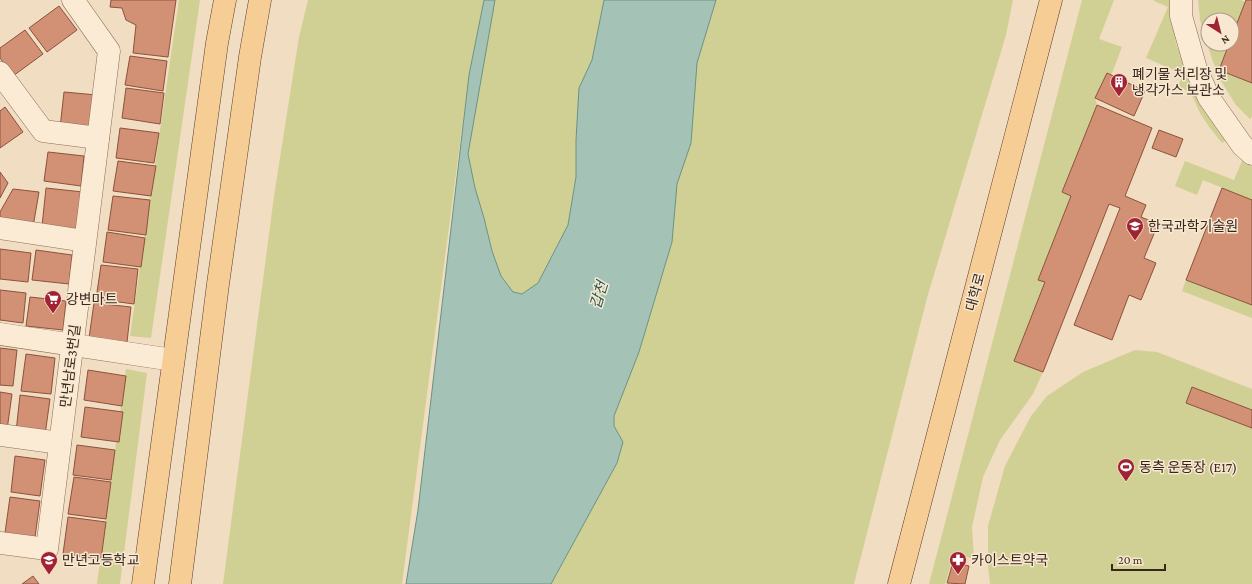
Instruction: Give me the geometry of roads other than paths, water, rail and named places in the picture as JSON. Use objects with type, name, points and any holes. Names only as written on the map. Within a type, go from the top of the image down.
[{"type":"main road","points":[[143,584],[225,0]]},
{"type":"main road","points":[[180,584],[217,292],[250,56],[260,0]]},
{"type":"main road","name":"대학로","points":[[899,584],[1050,2]]},
{"type":"street","name":"만년남로3번길","points":[[0,543],[47,549],[109,51],[73,0]]},
{"type":"street","points":[[1180,0],[1181,16],[1196,69],[1209,98],[1242,145],[1252,154]]},
{"type":"street","points":[[0,73],[43,131],[98,138]]},
{"type":"street","points":[[0,228],[85,241]]},
{"type":"street","points":[[0,334],[72,346],[174,360]]},
{"type":"street","points":[[0,435],[60,443]]},
{"type":"water","name":"갑천","points":[[484,0],[495,0],[468,154],[475,188],[492,251],[501,276],[513,292],[522,294],[538,283],[568,225],[576,177],[576,140],[579,88],[592,60],[604,0],[716,0],[697,63],[691,143],[677,184],[672,242],[639,352],[614,416],[614,426],[623,442],[617,463],[551,584],[406,584],[418,510],[469,75]]},
{"type":"place","name":"폐기물 처리장 및 냉각가스 보관소","points":[[1119,97]]},
{"type":"place","name":"한국과학기술원","points":[[1135,241]]},
{"type":"place","name":"강변마트","points":[[53,314]]},
{"type":"place","name":"동측 운동장 (E17)","points":[[1126,482]]},
{"type":"place","name":"만년고등학교","points":[[49,575]]},
{"type":"place","name":"카이스트약국","points":[[958,575]]}]
